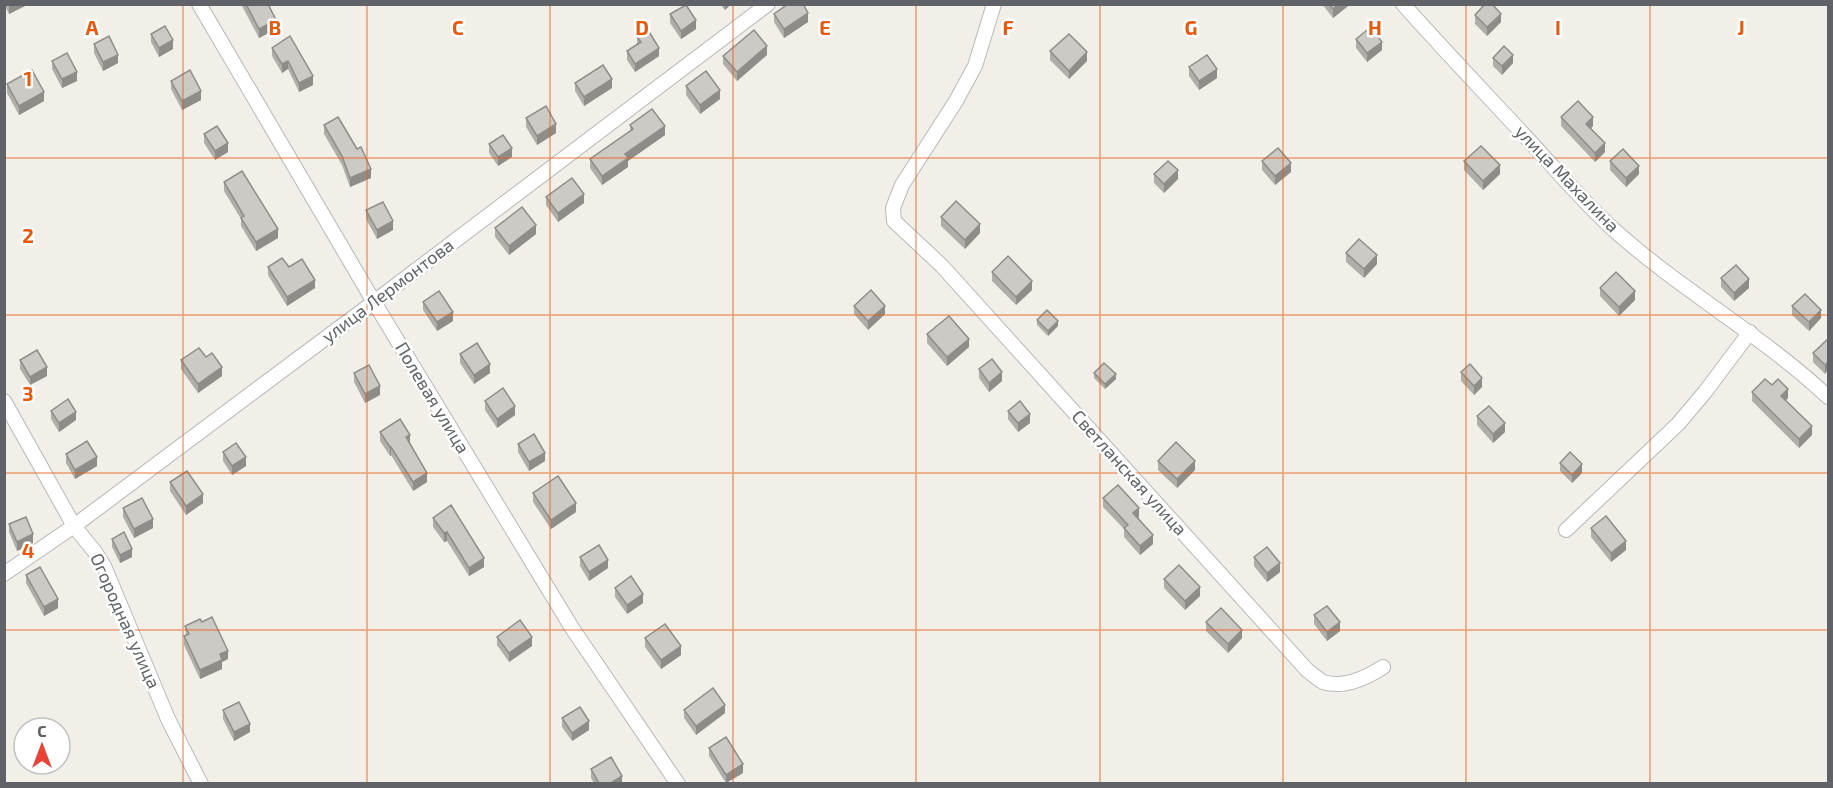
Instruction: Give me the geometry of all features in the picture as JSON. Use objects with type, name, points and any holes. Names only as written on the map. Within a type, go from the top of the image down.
[{"type":"street","name":"Полевая улица","points":[[199,4],[374,302],[572,628],[678,783]]},
{"type":"street","name":"улица Лермонтова","points":[[4,574],[74,526],[768,4]]},
{"type":"street","name":"Светланская улица","points":[[994,4],[975,66],[956,101],[902,185],[895,201],[894,221],[942,266],[1307,670],[1322,681],[1337,685],[1354,682],[1383,667]]},
{"type":"street","name":"улица Махалина","points":[[1404,4],[1445,52],[1611,228],[1801,371],[1828,396]]},
{"type":"street","points":[[1566,530],[1678,424],[1750,332]]},
{"type":"street","name":"Огородная улица","points":[[4,401],[74,526],[96,552],[104,566],[168,719],[201,783]]},
{"type":"building","points":[[246,4],[268,4],[276,20],[259,29]]},
{"type":"building","points":[[788,4],[803,4],[808,13],[784,29],[774,14]]},
{"type":"building","points":[[1485,4],[1492,4],[1501,14],[1487,27],[1475,15]]},
{"type":"building","points":[[686,5],[696,20],[681,31],[670,14]]},
{"type":"building","points":[[165,26],[173,40],[159,48],[151,34]]},
{"type":"building","points":[[1371,27],[1382,42],[1367,53],[1356,39]]},
{"type":"building","points":[[648,30],[659,48],[635,64],[627,51],[641,42],[637,37]]},
{"type":"building","points":[[754,30],[767,46],[737,72],[723,56]]},
{"type":"building","points":[[1069,34],[1087,52],[1069,71],[1050,51]]},
{"type":"building","points":[[109,36],[118,55],[103,62],[94,44]]},
{"type":"building","points":[[290,36],[313,76],[299,83],[288,61],[282,64],[272,48]]},
{"type":"building","points":[[1504,46],[1513,55],[1502,66],[1493,58]]},
{"type":"building","points":[[67,53],[77,72],[62,79],[52,61]]},
{"type":"building","points":[[1207,55],[1217,69],[1199,81],[1189,67]]},
{"type":"building","points":[[603,65],[612,79],[584,97],[575,83]]},
{"type":"building","points":[[32,70],[44,92],[19,106],[7,84]]},
{"type":"building","points":[[190,70],[201,91],[182,101],[171,81]]},
{"type":"building","points":[[706,71],[720,90],[700,105],[686,86]]},
{"type":"building","points":[[1578,101],[1593,117],[1586,124],[1605,143],[1595,153],[1561,117]]},
{"type":"building","points":[[546,106],[556,124],[537,136],[526,118]]},
{"type":"building","points":[[652,109],[665,126],[625,154],[628,158],[602,176],[590,159],[633,129],[630,125]]},
{"type":"building","points":[[338,117],[357,149],[361,147],[371,169],[350,178],[342,156],[324,125]]},
{"type":"building","points":[[217,126],[228,143],[215,151],[204,134]]},
{"type":"building","points":[[503,135],[512,148],[498,157],[489,144]]},
{"type":"building","points":[[1481,146],[1500,165],[1483,181],[1464,161]]},
{"type":"building","points":[[1278,148],[1291,163],[1275,176],[1262,161]]},
{"type":"building","points":[[1623,149],[1639,166],[1626,178],[1610,161]]},
{"type":"building","points":[[1168,161],[1178,170],[1164,184],[1154,174]]},
{"type":"building","points":[[242,171],[278,229],[256,242],[241,218],[244,216],[224,182]]},
{"type":"building","points":[[572,178],[584,194],[558,213],[546,197]]},
{"type":"building","points":[[956,201],[980,224],[965,240],[941,217]]},
{"type":"building","points":[[383,202],[393,221],[377,230],[366,210]]},
{"type":"building","points":[[522,207],[536,225],[509,246],[495,228]]},
{"type":"building","points":[[1359,239],[1377,255],[1364,269],[1346,253]]},
{"type":"building","points":[[1008,256],[1032,281],[1016,297],[992,272]]},
{"type":"building","points":[[282,258],[289,267],[302,259],[315,280],[287,297],[268,267]]},
{"type":"building","points":[[1736,265],[1749,279],[1734,293],[1721,278]]},
{"type":"building","points":[[1616,272],[1635,291],[1619,307],[1600,288]]},
{"type":"building","points":[[871,290],[885,306],[868,321],[854,306]]},
{"type":"building","points":[[439,291],[453,312],[437,322],[423,302]]},
{"type":"building","points":[[1805,294],[1821,310],[1809,322],[1792,306]]},
{"type":"building","points":[[1047,310],[1058,321],[1048,331],[1037,320]]},
{"type":"building","points":[[949,316],[969,339],[947,357],[927,334]]},
{"type":"building","points":[[1828,339],[1828,362],[1825,365],[1813,353]]},
{"type":"building","points":[[477,343],[490,364],[474,375],[460,354]]},
{"type":"building","points":[[199,348],[206,357],[212,353],[222,367],[198,384],[181,360]]},
{"type":"building","points":[[37,350],[47,367],[30,377],[20,360]]},
{"type":"building","points":[[992,359],[1002,372],[989,383],[979,369]]},
{"type":"building","points":[[1104,363],[1116,374],[1105,384],[1094,373]]},
{"type":"building","points":[[1470,364],[1482,378],[1474,386],[1461,372]]},
{"type":"building","points":[[369,365],[380,386],[365,394],[354,373]]},
{"type":"building","points":[[1765,379],[1772,385],[1778,379],[1788,389],[1781,396],[1812,426],[1799,439],[1752,392]]},
{"type":"building","points":[[503,388],[515,406],[497,419],[485,401]]},
{"type":"building","points":[[68,399],[76,412],[59,423],[51,411]]},
{"type":"building","points":[[1020,401],[1030,414],[1018,423],[1008,411]]},
{"type":"building","points":[[1489,406],[1505,423],[1493,434],[1477,416]]},
{"type":"building","points":[[400,419],[410,435],[406,437],[427,473],[413,482],[380,432]]},
{"type":"building","points":[[534,434],[545,453],[529,462],[518,444]]},
{"type":"building","points":[[87,441],[97,457],[75,470],[66,454]]},
{"type":"building","points":[[1176,442],[1195,461],[1177,479],[1158,461]]},
{"type":"building","points":[[236,443],[246,457],[232,466],[223,452]]},
{"type":"building","points":[[1570,452],[1582,464],[1572,475],[1560,463]]},
{"type":"building","points":[[187,471],[203,494],[186,506],[170,482]]},
{"type":"building","points":[[558,476],[576,503],[551,520],[533,493]]},
{"type":"building","points":[[1118,485],[1139,508],[1133,513],[1153,535],[1140,546],[1124,528],[1128,525],[1103,498]]},
{"type":"building","points":[[142,498],[153,519],[134,529],[123,508]]},
{"type":"building","points":[[451,505],[484,558],[469,568],[447,532],[444,533],[433,518]]},
{"type":"building","points":[[1606,516],[1626,541],[1611,553],[1591,528]]},
{"type":"building","points":[[26,517],[33,534],[17,542],[9,524]]},
{"type":"building","points":[[124,532],[132,549],[120,555],[112,539]]},
{"type":"building","points":[[599,545],[608,560],[589,572],[580,557]]},
{"type":"building","points":[[1267,547],[1280,563],[1267,573],[1254,557]]},
{"type":"building","points":[[1179,565],[1200,587],[1185,601],[1164,579]]},
{"type":"building","points":[[40,567],[58,599],[44,607],[26,575]]},
{"type":"building","points":[[631,576],[643,594],[627,605],[615,588]]},
{"type":"building","points":[[1327,606],[1340,622],[1327,632],[1314,615]]},
{"type":"building","points":[[1221,608],[1242,630],[1228,644],[1206,622]]},
{"type":"building","points":[[212,617],[228,651],[220,654],[222,660],[200,670],[184,636],[189,634],[185,626],[200,619],[202,622]]},
{"type":"building","points":[[520,620],[532,637],[509,653],[497,637]]},
{"type":"building","points":[[665,624],[681,646],[661,660],[645,638]]},
{"type":"building","points":[[713,688],[725,705],[696,726],[684,710]]},
{"type":"building","points":[[239,702],[250,724],[234,732],[223,710]]},
{"type":"building","points":[[580,707],[589,721],[572,733],[562,718]]},
{"type":"building","points":[[726,737],[743,764],[726,775],[709,748]]},
{"type":"building","points":[[611,757],[622,776],[611,783],[599,783],[591,769]]}]
